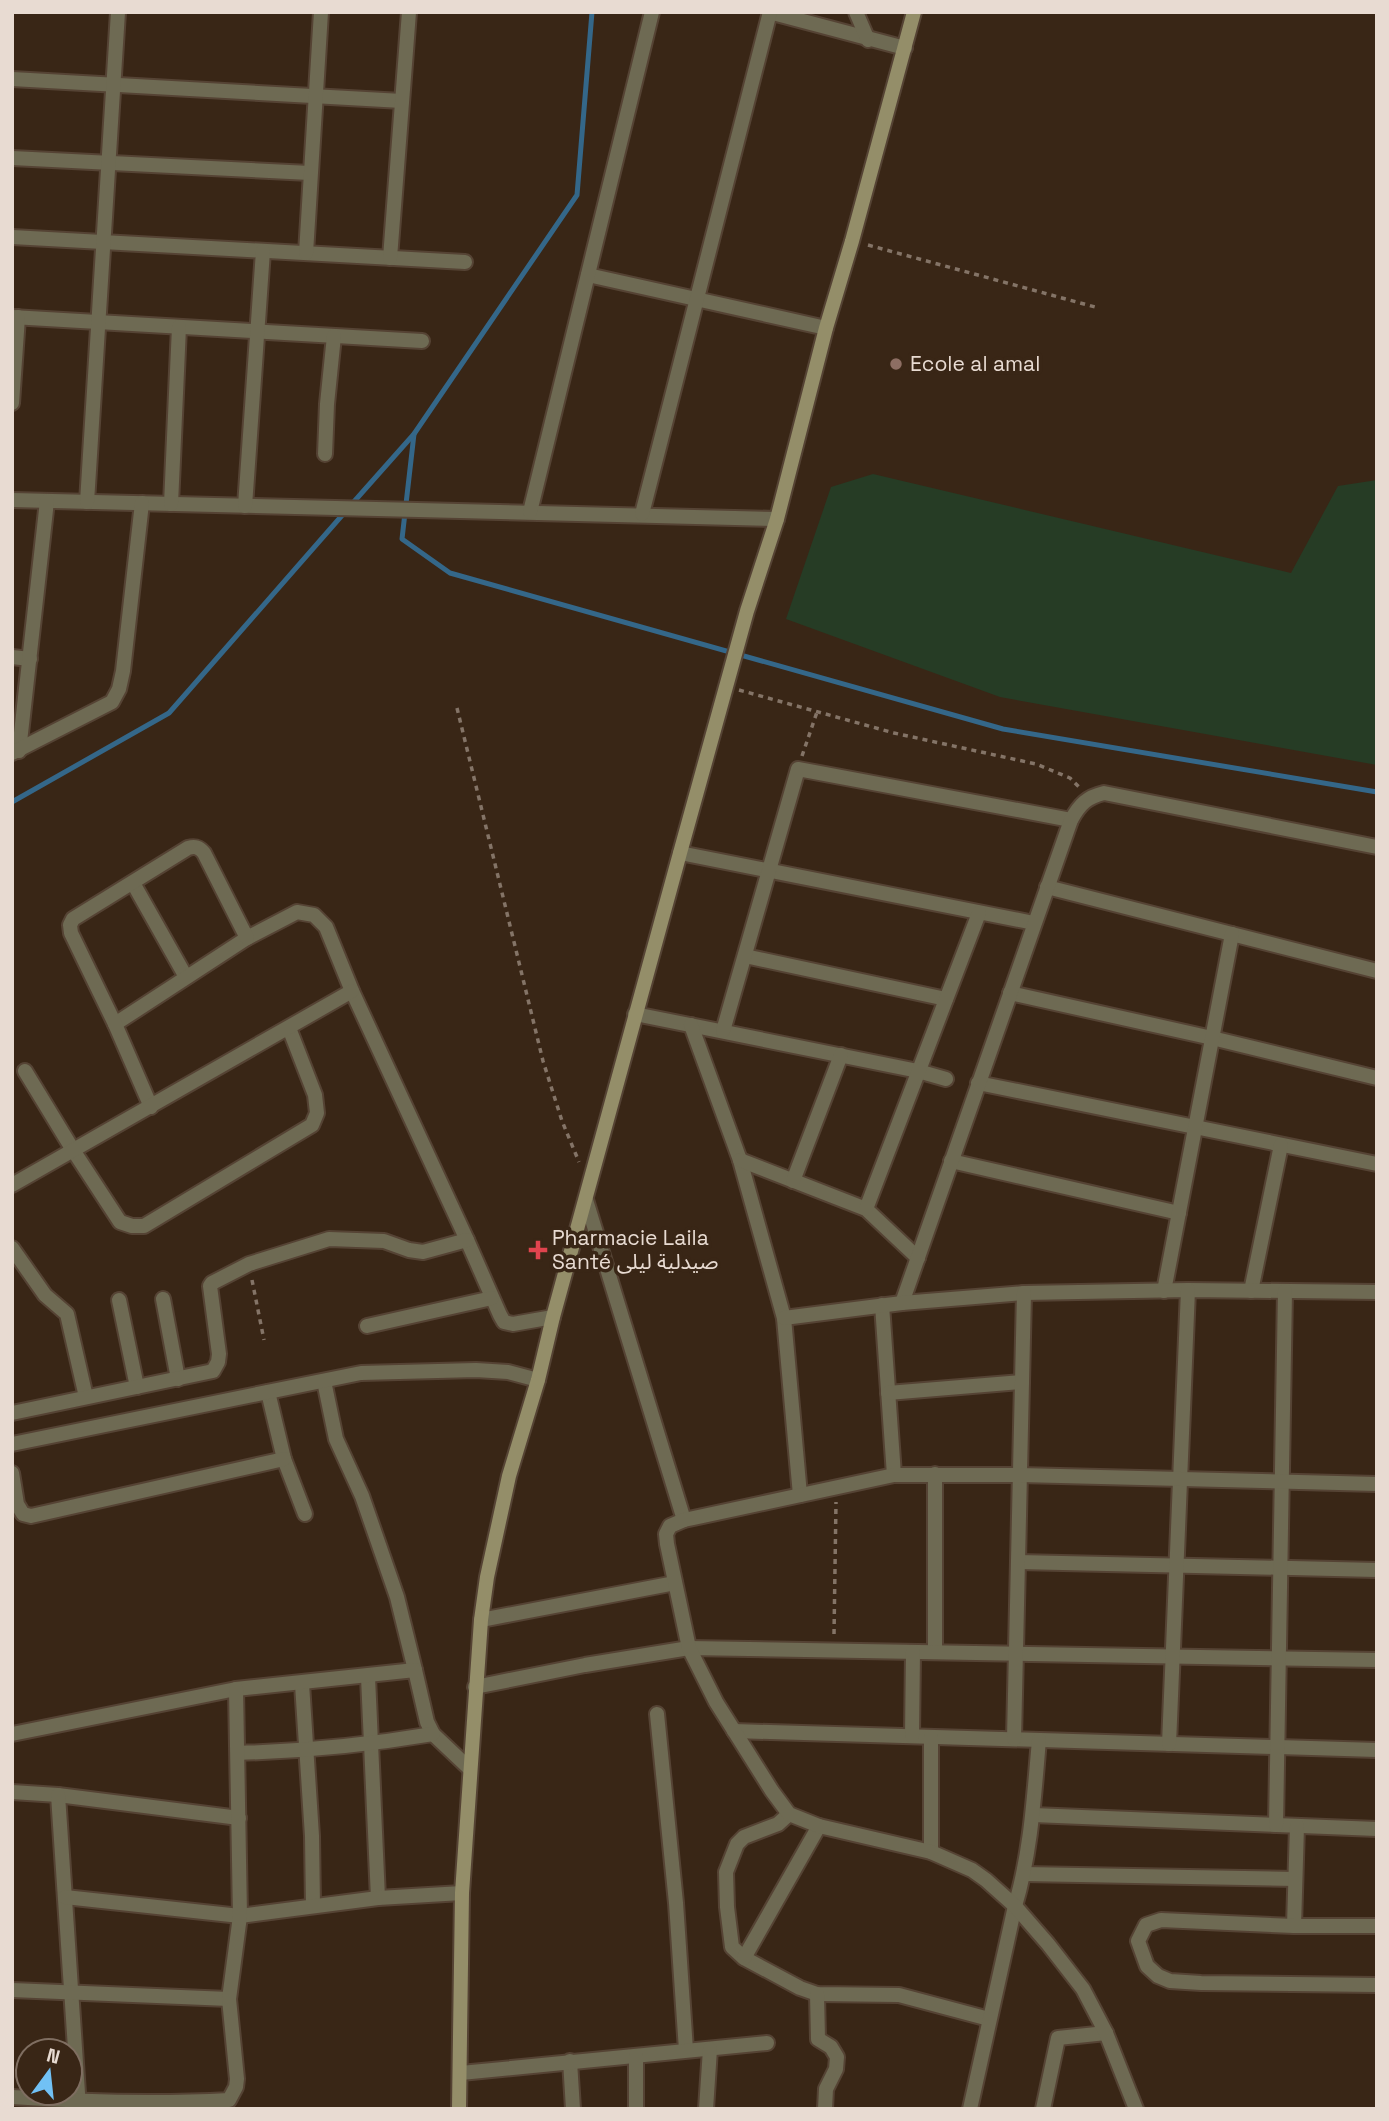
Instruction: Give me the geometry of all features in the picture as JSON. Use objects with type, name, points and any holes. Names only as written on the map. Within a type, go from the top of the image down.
[{"type":"street","points":[[87,502],[118,12]]},
{"type":"street","points":[[306,253],[321,12]]},
{"type":"street","points":[[390,258],[409,12]]},
{"type":"street","points":[[530,512],[652,12]]},
{"type":"street","points":[[642,514],[769,12],[905,48]]},
{"type":"street","points":[[856,12],[868,40]]},
{"type":"street","points":[[459,2109],[462,1893],[475,1688],[486,1577],[509,1476],[538,1380],[635,1014],[747,611],[777,519],[826,327],[914,12]]},
{"type":"street","points":[[12,79],[402,101]]},
{"type":"street","points":[[12,158],[310,173]]},
{"type":"street","points":[[12,237],[464,262]]},
{"type":"street","points":[[245,506],[263,251]]},
{"type":"street","points":[[588,275],[826,327]]},
{"type":"street","points":[[12,402],[15,317],[422,341]]},
{"type":"street","points":[[171,504],[179,327]]},
{"type":"street","points":[[325,454],[334,336]]},
{"type":"street","points":[[12,500],[777,519]]},
{"type":"street","points":[[16,752],[30,659],[47,501]]},
{"type":"street","points":[[16,752],[112,702],[119,689],[142,503]]},
{"type":"street","points":[[12,657],[30,659]]},
{"type":"street","points":[[723,1031],[798,769],[1070,820]]},
{"type":"street","points":[[902,1303],[1070,820],[1088,797],[1104,793],[1377,847]]},
{"type":"street","points":[[151,1107],[71,933],[70,925],[73,919],[188,848],[194,847],[204,853],[247,938]]},
{"type":"street","points":[[680,853],[1034,923]]},
{"type":"street","points":[[134,883],[186,977]]},
{"type":"street","points":[[1047,887],[1377,971]]},
{"type":"street","points":[[115,1024],[247,938],[297,912],[314,915],[326,927],[352,991],[504,1322],[513,1324],[553,1317]]},
{"type":"street","points":[[866,1209],[979,913]]},
{"type":"street","points":[[1164,1291],[1232,934]]},
{"type":"street","points":[[745,956],[946,999]]},
{"type":"street","points":[[12,1185],[352,991]]},
{"type":"street","points":[[1010,993],[1377,1077]]},
{"type":"street","points":[[635,1014],[918,1071],[946,1079]]},
{"type":"street","points":[[691,1025],[740,1160],[784,1318],[800,1495]]},
{"type":"street","points":[[25,1071],[120,1222],[144,1226],[312,1125],[317,1113],[315,1095],[289,1028]]},
{"type":"street","points":[[793,1181],[841,1055]]},
{"type":"street","points":[[978,1083],[1377,1164]]},
{"type":"street","points":[[1251,1290],[1281,1145]]},
{"type":"street","points":[[740,1160],[866,1209],[918,1258]]},
{"type":"street","points":[[951,1161],[1179,1213]]},
{"type":"street","points":[[588,1193],[684,1520]]},
{"type":"street","points":[[12,1413],[207,1373],[216,1368],[219,1354],[210,1286],[249,1264],[328,1238],[384,1241],[423,1252],[467,1240]]},
{"type":"street","points":[[12,1248],[45,1296],[69,1318],[86,1397]]},
{"type":"street","points":[[784,1318],[882,1305],[1024,1293],[1188,1290],[1377,1292]]},
{"type":"street","points":[[1168,1744],[1188,1290]]},
{"type":"street","points":[[1276,1825],[1285,1291]]},
{"type":"street","points":[[1014,1739],[1024,1293]]},
{"type":"street","points":[[367,1326],[492,1298]]},
{"type":"street","points":[[163,1299],[178,1379]]},
{"type":"street","points":[[119,1300],[137,1387]]},
{"type":"street","points":[[882,1305],[894,1475]]},
{"type":"street","points":[[12,1444],[361,1373],[476,1370],[508,1372],[538,1380]]},
{"type":"street","points":[[324,1381],[336,1439],[362,1496],[397,1597],[427,1722],[433,1734],[470,1769]]},
{"type":"street","points":[[888,1393],[1022,1382]]},
{"type":"street","points":[[268,1392],[284,1459],[305,1514]]},
{"type":"street","points":[[12,1473],[17,1504],[23,1514],[31,1516],[284,1459]]},
{"type":"street","points":[[934,1652],[935,1474]]},
{"type":"street","points":[[1136,2109],[1106,2033],[1083,1989],[1015,1906],[986,1880],[972,1870],[931,1852],[819,1826],[789,1814],[716,1702],[689,1648],[666,1534],[670,1526],[684,1520],[894,1475],[1020,1475],[1377,1484]]},
{"type":"street","points":[[1018,1562],[1377,1570]]},
{"type":"street","points":[[481,1620],[675,1583]]},
{"type":"street","points":[[475,1688],[585,1665],[689,1648],[1377,1660]]},
{"type":"street","points":[[912,1736],[913,1652]]},
{"type":"street","points":[[12,1734],[236,1689],[415,1670]]},
{"type":"street","points":[[368,1677],[378,1898]]},
{"type":"street","points":[[302,1684],[312,1836],[313,1906]]},
{"type":"street","points":[[84,2105],[229,2100],[236,2087],[229,1999],[240,1916],[236,1689]]},
{"type":"street","points":[[657,1714],[676,1903],[686,2050]]},
{"type":"street","points":[[734,1731],[1377,1750]]},
{"type":"street","points":[[238,1753],[371,1745],[433,1734]]},
{"type":"street","points":[[931,1737],[931,1852]]},
{"type":"street","points":[[970,2109],[1024,1874],[1033,1815],[1039,1740]]},
{"type":"street","points":[[12,1792],[58,1795],[239,1818]]},
{"type":"street","points":[[58,1795],[74,2037]]},
{"type":"street","points":[[789,1814],[778,1824],[744,1837],[737,1844],[726,1872],[732,1947],[744,1958],[800,1988],[817,1994],[899,1994],[989,2019]]},
{"type":"street","points":[[1033,1815],[1377,1829]]},
{"type":"street","points":[[744,1958],[819,1826]]},
{"type":"street","points":[[1294,1926],[1297,1826]]},
{"type":"street","points":[[1024,1874],[1295,1878]]},
{"type":"street","points":[[65,1897],[240,1916],[378,1898],[462,1893]]},
{"type":"street","points":[[1377,1926],[1294,1926],[1161,1920],[1146,1925],[1138,1941],[1147,1966],[1158,1976],[1170,1980],[1200,1983],[1377,1984]]},
{"type":"street","points":[[12,1990],[229,1999]]},
{"type":"street","points":[[817,1994],[818,2039],[831,2047],[837,2057],[836,2068],[826,2089],[825,2109]]},
{"type":"street","points":[[1043,2109],[1058,2038],[1106,2033]]},
{"type":"street","points":[[461,2073],[767,2043]]},
{"type":"street","points":[[706,2109],[710,2049]]},
{"type":"street","points":[[636,2056],[636,2109]]},
{"type":"street","points":[[570,2061],[573,2109]]},
{"type":"path","points":[[852,241],[1095,307]]},
{"type":"path","points":[[727,687],[894,733],[1036,764],[1070,778],[1088,797]]},
{"type":"path","points":[[457,708],[543,1061],[588,1193]]},
{"type":"path","points":[[798,769],[817,712]]},
{"type":"path","points":[[249,1264],[264,1340]]},
{"type":"path","points":[[834,1650],[837,1487]]},
{"type":"green space","points":[[873,474],[1291,573],[1338,486],[1377,480],[1377,765],[1000,697],[786,619],[831,487]]},
{"type":"waterway","points":[[351,505],[414,434],[577,195],[592,12]]},
{"type":"waterway","points":[[414,434],[402,539],[450,573],[1003,729],[1377,792]]},
{"type":"waterway","points":[[12,802],[169,713],[345,512]]},
{"type":"place","name":"Ecole al amal","points":[[896,364]]},
{"type":"place","name":"Pharmacie Laila Santé صيدلية ليلى","points":[[538,1250]]}]
